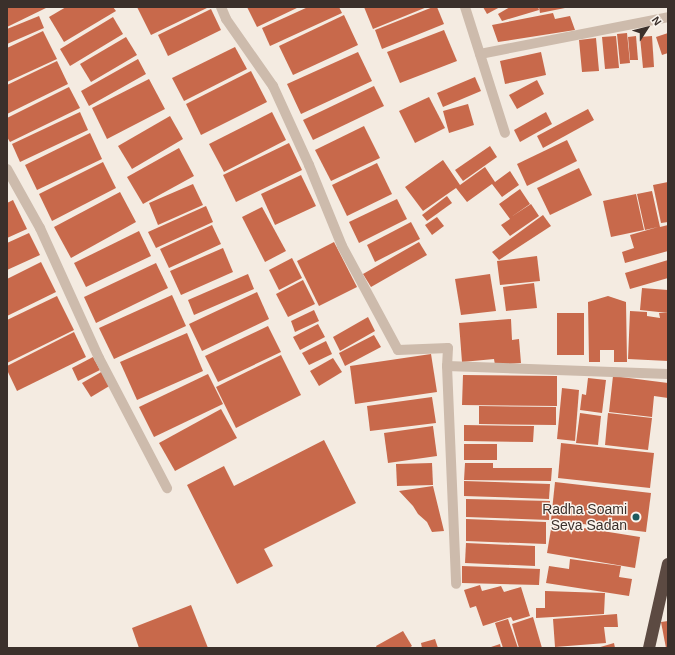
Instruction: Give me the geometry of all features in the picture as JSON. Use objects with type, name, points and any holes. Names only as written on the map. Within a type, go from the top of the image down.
[{"type":"highway","points":[[649,648],[668,564]]},
{"type":"street","points":[[221,7],[226,19],[274,86],[309,165],[342,246],[398,350],[448,348],[447,366],[456,584]]},
{"type":"street","points":[[465,7],[505,133]]},
{"type":"street","points":[[480,54],[668,17]]},
{"type":"street","points":[[7,169],[40,228],[99,358],[167,488]]},
{"type":"street","points":[[447,366],[668,374]]},
{"type":"building","points":[[8,7],[48,7],[7,27]]},
{"type":"building","points":[[66,7],[113,7],[116,11],[64,42],[49,17]]},
{"type":"building","points":[[137,7],[209,7],[151,35]]},
{"type":"building","points":[[247,7],[299,7],[257,27]]},
{"type":"building","points":[[308,7],[339,7],[342,13],[270,46],[262,28]]},
{"type":"building","points":[[364,7],[427,7],[373,29]]},
{"type":"building","points":[[433,7],[437,7],[444,24],[382,49],[375,30]]},
{"type":"building","points":[[483,7],[500,7],[487,14]]},
{"type":"building","points":[[510,7],[538,7],[539,10],[502,21],[498,14]]},
{"type":"building","points":[[539,7],[565,7],[565,8],[540,13]]},
{"type":"building","points":[[211,9],[221,30],[168,56],[158,35]]},
{"type":"building","points":[[553,13],[555,19],[570,16],[575,30],[498,42],[492,25]]},
{"type":"building","points":[[344,15],[358,45],[293,75],[279,46]]},
{"type":"building","points":[[39,16],[44,28],[7,44],[7,29]]},
{"type":"building","points":[[113,17],[123,34],[70,66],[60,49]]},
{"type":"building","points":[[444,30],[457,61],[400,83],[387,52]]},
{"type":"building","points":[[43,31],[57,59],[7,82],[7,48]]},
{"type":"building","points":[[627,33],[630,63],[620,64],[617,34]]},
{"type":"building","points":[[668,33],[668,53],[662,55],[656,37]]},
{"type":"building","points":[[616,36],[619,68],[605,69],[602,37]]},
{"type":"building","points":[[636,36],[638,60],[630,60],[628,37]]},
{"type":"building","points":[[652,36],[654,67],[643,68],[640,37]]},
{"type":"building","points":[[126,37],[137,55],[91,82],[80,64]]},
{"type":"building","points":[[596,38],[599,71],[582,72],[579,40]]},
{"type":"building","points":[[235,47],[247,69],[184,101],[172,78]]},
{"type":"building","points":[[358,52],[372,81],[301,114],[287,84]]},
{"type":"building","points":[[541,52],[546,75],[505,84],[500,61]]},
{"type":"building","points":[[138,59],[146,74],[89,106],[81,91]]},
{"type":"building","points":[[57,61],[68,84],[7,114],[7,85]]},
{"type":"building","points":[[251,71],[267,102],[201,135],[186,104]]},
{"type":"building","points":[[475,77],[481,91],[443,107],[437,93]]},
{"type":"building","points":[[149,79],[165,109],[107,139],[92,108]]},
{"type":"building","points":[[537,80],[544,94],[517,109],[509,95]]},
{"type":"building","points":[[374,86],[384,106],[313,140],[303,120]]},
{"type":"building","points":[[69,87],[80,108],[10,142],[7,137],[7,118]]},
{"type":"building","points":[[429,97],[445,128],[415,143],[399,111]]},
{"type":"building","points":[[468,104],[474,125],[449,133],[443,111]]},
{"type":"building","points":[[588,109],[594,120],[543,148],[537,136]]},
{"type":"building","points":[[80,112],[88,130],[20,162],[12,144]]},
{"type":"building","points":[[272,112],[286,140],[224,172],[209,144]]},
{"type":"building","points":[[546,112],[552,124],[520,142],[514,130]]},
{"type":"building","points":[[170,116],[183,139],[132,169],[118,146]]},
{"type":"building","points":[[364,126],[380,158],[331,181],[315,150]]},
{"type":"building","points":[[90,133],[102,159],[37,190],[25,165]]},
{"type":"building","points":[[567,140],[577,161],[527,186],[517,164]]},
{"type":"building","points":[[289,143],[302,170],[236,202],[223,175]]},
{"type":"building","points":[[490,146],[497,157],[463,181],[455,170]]},
{"type":"building","points":[[179,148],[194,176],[143,204],[127,177]]},
{"type":"building","points":[[443,160],[460,185],[485,167],[495,182],[510,171],[519,185],[502,197],[492,184],[467,202],[456,188],[423,211],[405,187]]},
{"type":"building","points":[[103,162],[116,188],[52,221],[39,194]]},
{"type":"building","points":[[377,163],[392,194],[347,216],[332,185]]},
{"type":"building","points":[[579,168],[592,195],[550,215],[537,188]]},
{"type":"building","points":[[301,175],[316,206],[275,225],[261,194]]},
{"type":"building","points":[[668,182],[668,222],[661,223],[653,185]]},
{"type":"building","points":[[193,184],[203,205],[158,225],[149,203]]},
{"type":"building","points":[[520,189],[530,204],[511,217],[531,204],[539,216],[510,236],[501,225],[510,219],[499,204]]},
{"type":"building","points":[[652,191],[660,227],[668,225],[668,251],[625,263],[622,252],[634,248],[630,235],[658,227],[645,230],[637,194]]},
{"type":"building","points":[[120,192],[136,222],[71,258],[54,227]]},
{"type":"building","points":[[636,194],[644,230],[611,237],[603,201]]},
{"type":"building","points":[[447,196],[452,203],[427,221],[422,215]]},
{"type":"building","points":[[397,199],[407,219],[359,243],[349,222]]},
{"type":"building","points":[[13,200],[27,229],[7,238],[7,203]]},
{"type":"building","points":[[206,206],[213,222],[156,248],[148,232]]},
{"type":"building","points":[[262,207],[286,251],[265,262],[242,217]]},
{"type":"building","points":[[543,215],[551,226],[499,260],[492,252]]},
{"type":"building","points":[[437,217],[444,226],[432,235],[425,225]]},
{"type":"building","points":[[411,222],[420,239],[375,262],[367,245]]},
{"type":"building","points":[[212,225],[221,244],[169,268],[160,249]]},
{"type":"building","points":[[139,231],[151,256],[86,287],[74,263]]},
{"type":"building","points":[[29,233],[40,255],[7,270],[7,243]]},
{"type":"building","points":[[334,242],[357,287],[319,306],[297,261]]},
{"type":"building","points":[[419,242],[427,255],[371,287],[363,274]]},
{"type":"building","points":[[223,248],[233,272],[181,295],[170,271]]},
{"type":"building","points":[[537,256],[540,281],[500,285],[497,261]]},
{"type":"building","points":[[292,258],[302,278],[279,290],[269,270]]},
{"type":"building","points":[[668,260],[668,278],[630,289],[625,273]]},
{"type":"building","points":[[41,262],[56,292],[7,316],[7,279]]},
{"type":"building","points":[[156,263],[168,288],[96,323],[84,297]]},
{"type":"building","points":[[248,274],[254,289],[194,315],[188,300]]},
{"type":"building","points":[[490,274],[496,311],[461,315],[455,279]]},
{"type":"building","points":[[303,280],[315,304],[288,317],[276,294]]},
{"type":"building","points":[[534,283],[537,308],[506,311],[503,287]]},
{"type":"building","points":[[642,288],[668,290],[668,313],[640,310]]},
{"type":"building","points":[[257,292],[269,319],[202,351],[189,324]]},
{"type":"building","points":[[172,295],[186,326],[114,359],[99,328]]},
{"type":"building","points":[[57,296],[74,330],[7,363],[7,320]]},
{"type":"building","points":[[608,296],[626,302],[627,362],[614,362],[614,350],[600,350],[600,362],[589,362],[588,302]]},
{"type":"building","points":[[314,310],[319,321],[295,332],[291,321]]},
{"type":"building","points":[[630,311],[647,312],[647,316],[660,318],[659,313],[668,313],[668,361],[628,359]]},
{"type":"building","points":[[557,313],[584,313],[584,355],[557,355]]},
{"type":"building","points":[[368,317],[375,331],[340,351],[333,337]]},
{"type":"building","points":[[511,319],[512,340],[519,339],[521,363],[495,365],[494,359],[462,362],[459,323]]},
{"type":"building","points":[[318,324],[325,337],[300,350],[293,337]]},
{"type":"building","points":[[268,326],[281,352],[218,382],[205,356]]},
{"type":"building","points":[[74,332],[86,357],[17,391],[7,370],[7,366]]},
{"type":"building","points":[[187,333],[203,371],[137,400],[120,362]]},
{"type":"building","points":[[374,335],[381,347],[345,366],[339,353]]},
{"type":"building","points":[[326,341],[332,354],[309,365],[302,353]]},
{"type":"building","points":[[431,354],[437,392],[355,404],[350,366]]},
{"type":"building","points":[[281,355],[301,395],[236,428],[216,387]]},
{"type":"building","points":[[93,357],[100,370],[78,381],[72,368]]},
{"type":"building","points":[[333,358],[342,372],[319,386],[310,371]]},
{"type":"building","points":[[103,371],[111,385],[91,397],[82,383]]},
{"type":"building","points":[[208,374],[223,404],[154,437],[139,407]]},
{"type":"building","points":[[463,375],[557,376],[557,406],[462,405]]},
{"type":"building","points":[[613,376],[668,383],[668,398],[654,396],[652,417],[609,412]]},
{"type":"building","points":[[588,378],[606,380],[602,413],[580,410],[582,394],[586,395]]},
{"type":"building","points":[[562,388],[579,390],[575,441],[557,439]]},
{"type":"building","points":[[432,397],[436,423],[370,431],[367,406]]},
{"type":"building","points":[[479,406],[556,407],[556,425],[479,424]]},
{"type":"building","points":[[221,409],[237,438],[175,471],[159,443]]},
{"type":"building","points":[[580,413],[601,416],[598,445],[576,443]]},
{"type":"building","points":[[608,413],[652,418],[648,450],[605,445]]},
{"type":"building","points":[[464,425],[534,426],[533,442],[464,441]]},
{"type":"building","points":[[433,426],[437,456],[388,463],[384,433]]},
{"type":"building","points":[[324,440],[356,503],[264,549],[273,566],[237,584],[187,485],[224,466],[234,486]]},
{"type":"building","points":[[561,443],[654,453],[650,488],[558,478]]},
{"type":"building","points":[[464,444],[497,444],[497,460],[464,460]]},
{"type":"building","points":[[432,463],[433,485],[397,486],[396,464]]},
{"type":"building","points":[[465,463],[493,463],[493,468],[552,468],[551,481],[464,480]]},
{"type":"building","points":[[464,481],[550,484],[549,499],[464,496]]},
{"type":"building","points":[[555,482],[651,493],[646,532],[551,520]]},
{"type":"building","points":[[433,486],[444,531],[432,532],[427,522],[418,514],[413,506],[399,491]]},
{"type":"building","points":[[466,499],[550,501],[549,520],[466,517]]},
{"type":"building","points":[[466,519],[546,522],[546,544],[466,541]]},
{"type":"building","points":[[552,523],[640,537],[635,568],[547,553]]},
{"type":"building","points":[[466,543],[535,546],[535,566],[465,563]]},
{"type":"building","points":[[570,559],[621,566],[619,577],[632,579],[629,596],[546,583],[549,566],[569,569]]},
{"type":"building","points":[[462,566],[540,569],[539,585],[462,583]]},
{"type":"building","points":[[480,585],[482,591],[501,586],[504,592],[521,587],[530,616],[513,621],[511,617],[483,626],[476,606],[470,608],[464,590]]},
{"type":"building","points":[[545,591],[605,593],[604,614],[536,618],[536,608],[545,608]]},
{"type":"building","points":[[191,605],[208,648],[139,648],[132,628]]},
{"type":"building","points":[[617,614],[618,627],[604,627],[606,643],[555,647],[553,619]]},
{"type":"building","points":[[533,617],[542,648],[519,648],[512,624]]},
{"type":"building","points":[[508,619],[518,648],[503,648],[495,623]]},
{"type":"building","points":[[668,621],[668,648],[666,648],[661,622]]},
{"type":"building","points":[[403,631],[412,646],[409,648],[377,648],[376,646]]},
{"type":"building","points":[[435,639],[438,648],[422,648],[421,643]]},
{"type":"building","points":[[614,643],[615,648],[597,648]]},
{"type":"building","points":[[500,644],[501,648],[488,648]]},
{"type":"place","name":"Radha Soami Seva Sadan","points":[[636,517]]}]
